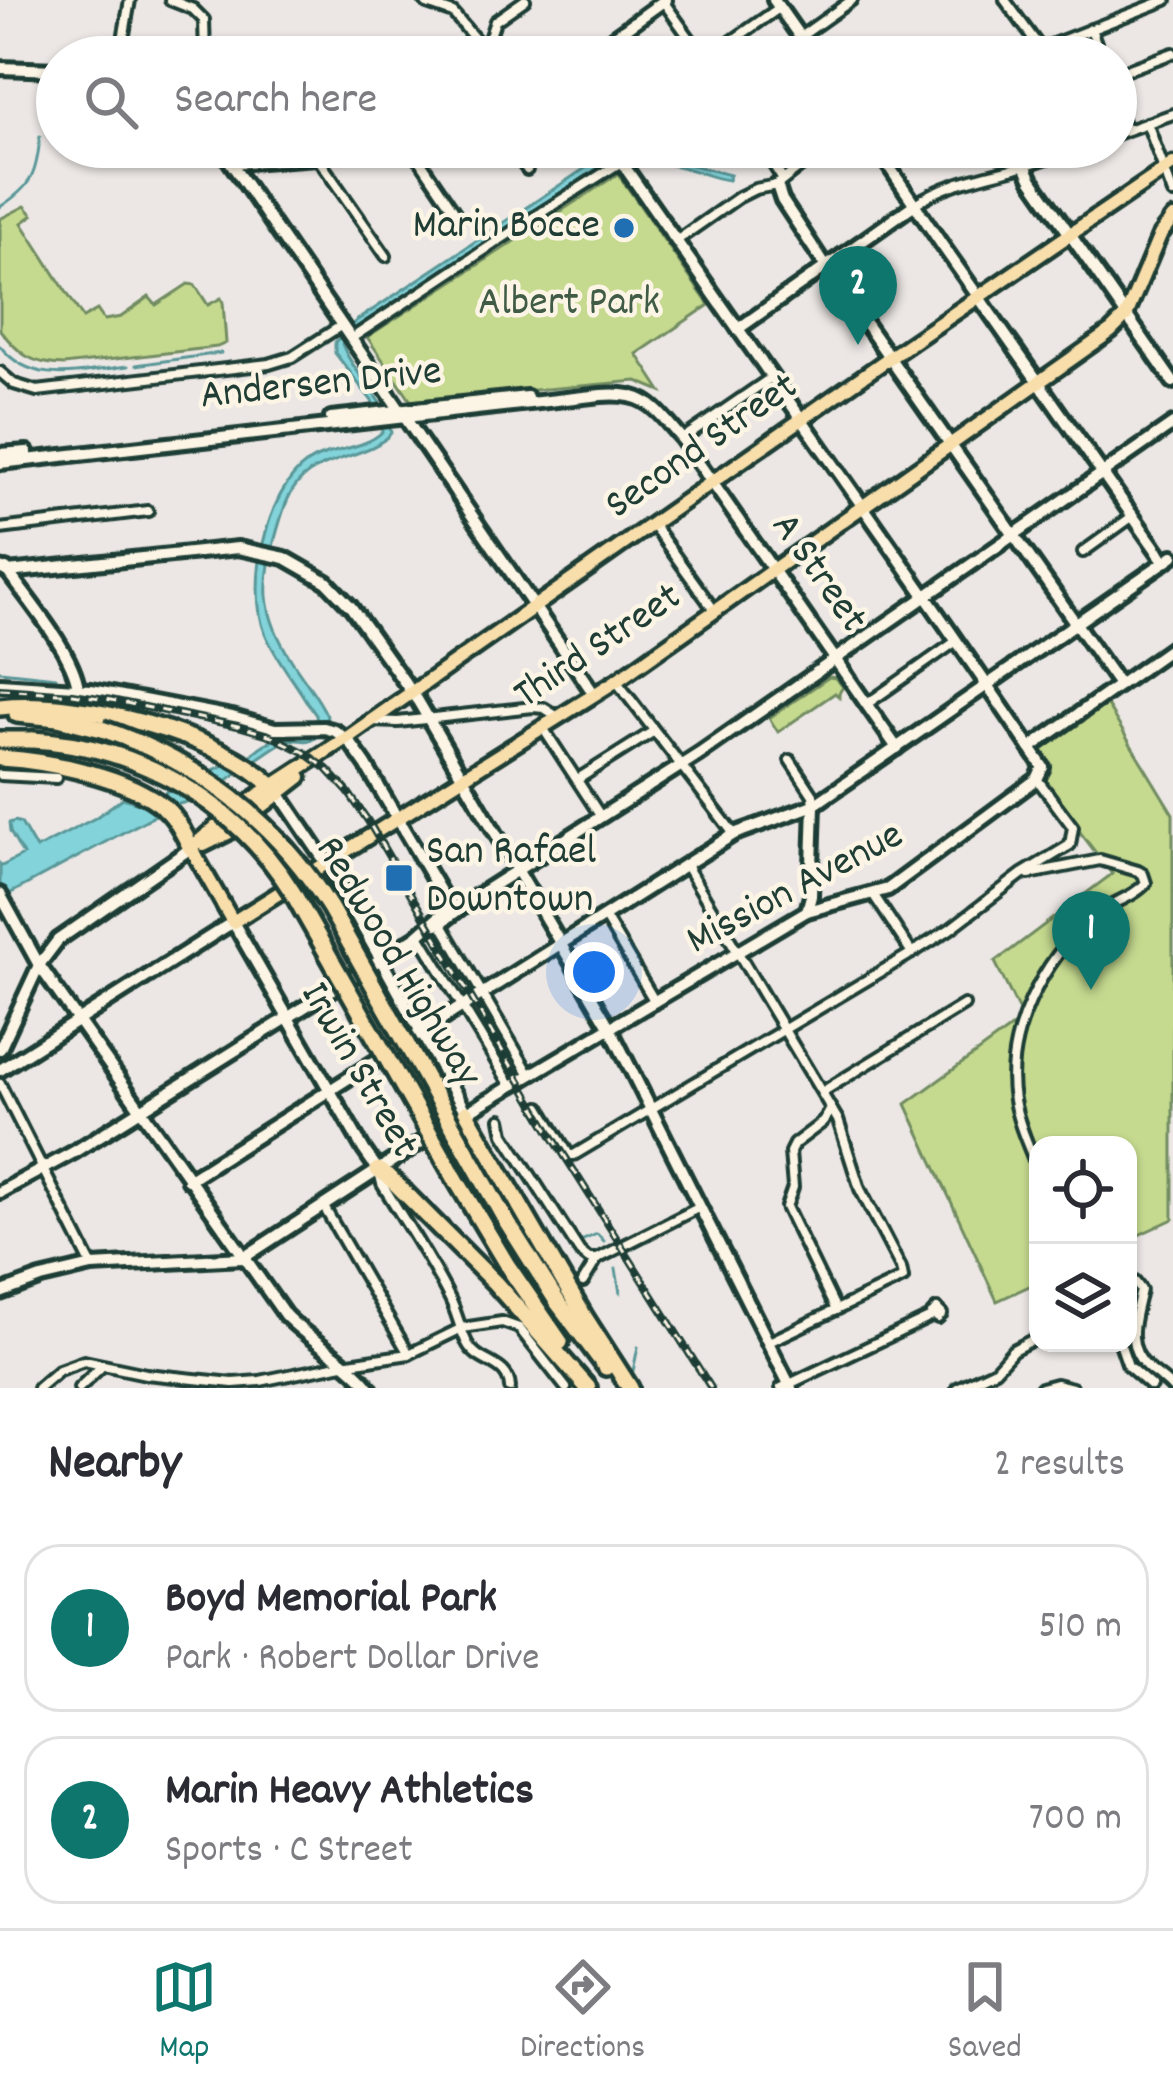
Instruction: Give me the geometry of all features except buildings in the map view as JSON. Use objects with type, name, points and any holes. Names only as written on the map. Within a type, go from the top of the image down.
[{"type":"highway","points":[[0,710],[52,705],[117,716],[176,734],[226,757],[276,790]]},
{"type":"highway","name":"Redwood Highway","points":[[0,710],[102,729],[165,754],[260,820],[330,908],[502,1214],[558,1303],[627,1388]]},
{"type":"highway","name":"Redwood Highway","points":[[0,740],[101,750],[158,770],[207,800],[260,849],[293,893],[454,1178],[592,1388]]},
{"type":"highway","points":[[0,758],[60,766],[130,788],[168,811],[191,848]]},
{"type":"highway","points":[[466,1113],[627,1388]]},
{"type":"highway","points":[[378,1170],[482,1269],[592,1388]]},
{"type":"main road","name":"Second Street","points":[[191,848],[220,837],[276,790],[320,764],[332,748],[532,606],[1168,167]]},
{"type":"main road","name":"Third Street","points":[[232,922],[616,680],[1040,383],[1126,316],[1160,236],[1173,218]]},
{"type":"main road","name":"Irwin Street","points":[[191,848],[232,922]]},
{"type":"street","points":[[124,36],[130,0]]},
{"type":"street","points":[[170,0],[199,13],[204,36]]},
{"type":"street","points":[[424,0],[447,4],[472,36]]},
{"type":"street","points":[[490,36],[495,21],[525,0]]},
{"type":"street","points":[[615,36],[663,0],[690,36]]},
{"type":"street","points":[[801,36],[852,0]]},
{"type":"street","points":[[1005,0],[1031,36]]},
{"type":"street","points":[[1072,36],[1166,0]]},
{"type":"street","points":[[734,36],[776,4],[799,36]]},
{"type":"street","points":[[1091,28],[1094,36]]},
{"type":"street","points":[[1137,66],[1173,53]]},
{"type":"street","points":[[0,68],[36,69]]},
{"type":"street","points":[[1137,126],[1173,114]]},
{"type":"street","points":[[1147,123],[1168,167],[1173,194]]},
{"type":"street","points":[[237,168],[387,391],[391,413],[419,438],[593,694]]},
{"type":"street","points":[[325,168],[386,256]]},
{"type":"street","points":[[425,168],[459,218]]},
{"type":"street","points":[[0,372],[14,384],[37,391],[292,358],[348,331],[612,168]]},
{"type":"street","points":[[540,1107],[569,1155],[574,1155],[912,953],[1022,874],[1064,850],[1073,839],[1073,827],[1037,779],[1043,767],[626,168]]},
{"type":"street","points":[[772,168],[782,200],[826,267],[1119,685]]},
{"type":"street","points":[[675,242],[739,197],[780,183],[799,168]]},
{"type":"street","points":[[188,1180],[734,834],[814,805],[1169,559],[1133,516],[891,168]]},
{"type":"street","points":[[738,329],[928,195],[1013,168]]},
{"type":"street","points":[[1026,168],[1173,382]]},
{"type":"street","points":[[682,439],[772,377]]},
{"type":"street","name":"Andersen Drive","points":[[0,458],[621,386],[646,397]]},
{"type":"street","name":"Andersen Drive","points":[[391,413],[430,415],[619,394],[646,397]]},
{"type":"street","name":"A Street","points":[[646,397],[668,414],[897,748]]},
{"type":"street","points":[[419,438],[421,422],[430,415]]},
{"type":"street","points":[[0,1192],[289,1017],[682,766],[1173,424]]},
{"type":"street","points":[[0,529],[148,511]]},
{"type":"street","points":[[1083,552],[1133,516]]},
{"type":"street","points":[[652,524],[715,610]]},
{"type":"street","points":[[2,567],[221,548],[260,550],[316,574],[343,597],[411,692],[561,943],[701,1206],[787,1387],[933,1316]]},
{"type":"street","points":[[2,567],[70,662],[78,688]]},
{"type":"street","points":[[867,704],[955,642]]},
{"type":"street","points":[[1030,748],[1173,647]]},
{"type":"street","points":[[616,680],[734,834]]},
{"type":"street","points":[[0,684],[78,688],[275,729],[329,729],[346,738],[450,908]]},
{"type":"street","points":[[371,721],[533,707],[558,717]]},
{"type":"street","points":[[542,727],[601,817]]},
{"type":"street","points":[[578,779],[654,730]]},
{"type":"street","points":[[790,760],[813,795],[807,911]]},
{"type":"street","points":[[0,775],[56,778]]},
{"type":"street","name":"Mission Avenue","points":[[0,1293],[92,1266],[243,1258],[466,1113],[807,911],[888,889],[1037,779]]},
{"type":"street","points":[[276,790],[328,864],[466,1113]]},
{"type":"street","name":"Second Street","points":[[2,1047],[39,965],[67,934],[191,848]]},
{"type":"street","points":[[1022,874],[1100,860],[1138,871],[1145,879],[1143,888],[1106,907],[1068,941],[1024,1019],[1012,1084],[1029,1147]]},
{"type":"street","points":[[685,864],[838,1120],[860,1189],[903,1278],[769,1342]]},
{"type":"street","points":[[0,894],[39,965],[243,1258],[294,1325],[370,1388]]},
{"type":"street","points":[[873,894],[912,953]]},
{"type":"street","points":[[472,899],[434,918],[430,928],[464,1005],[511,1086]]},
{"type":"street","points":[[604,916],[656,1003]]},
{"type":"street","name":"Irwin Street","points":[[232,922],[378,1170],[472,1350],[501,1368],[509,1376],[510,1388]]},
{"type":"street","name":"Third Street","points":[[0,1070],[232,922]]},
{"type":"street","points":[[430,928],[482,994],[530,1076]]},
{"type":"street","points":[[822,1092],[964,1005]]},
{"type":"street","points":[[0,1084],[92,1266]]},
{"type":"street","points":[[832,1109],[790,1152],[793,1187],[786,1207],[836,1310]]},
{"type":"street","points":[[501,1118],[504,1134],[589,1259],[701,1206]]},
{"type":"street","points":[[324,1207],[409,1354]]},
{"type":"street","points":[[583,1282],[597,1258]]},
{"type":"street","points":[[38,1388],[59,1370],[84,1361],[146,1374],[233,1383],[260,1381],[409,1354],[462,1328],[492,1322],[515,1325],[566,1388]]},
{"type":"street","points":[[957,1388],[995,1370],[1013,1350],[1029,1342]]},
{"type":"street","points":[[1137,1351],[1145,1365],[1172,1388]]},
{"type":"street","points":[[1123,1352],[1128,1366],[1149,1387]]},
{"type":"street","points":[[79,1388],[103,1365]]},
{"type":"street","points":[[146,1374],[154,1388]]},
{"type":"street","points":[[1041,1388],[1056,1384],[1072,1388]]},
{"type":"green space","name":"Albert Park","points":[[618,174],[709,305],[637,354],[661,391],[637,381],[411,401],[367,337]]},
{"type":"green space","points":[[25,206],[33,215],[22,223],[83,318],[97,310],[104,320],[121,317],[149,297],[156,305],[188,284],[195,285],[208,305],[221,298],[226,343],[64,365],[27,356],[0,330],[0,219]]},
{"type":"green space","points":[[829,677],[843,687],[839,697],[835,693],[778,732],[769,718]]},
{"type":"green space","points":[[1105,702],[1173,814],[1173,1219],[1137,1236],[1137,1136],[1029,1136],[1029,1286],[997,1301],[906,1104],[1023,1019],[995,962],[1112,874],[1041,781],[1048,769],[1038,750]]},
{"type":"water","points":[[586,168],[598,168],[360,326],[342,344],[383,408],[391,433],[376,445],[318,468],[297,484],[280,520],[267,581],[274,627],[327,716],[322,734],[308,741],[283,742],[210,791],[167,808],[0,899],[0,864],[23,855],[9,823],[21,823],[36,849],[123,798],[148,806],[175,785],[317,725],[316,715],[265,633],[259,567],[271,517],[292,477],[316,458],[382,432],[372,401],[335,353],[335,342],[356,321]]},
{"type":"water","points":[[683,168],[730,175],[723,179]]},
{"type":"waterway","points":[[0,207],[31,178],[36,163]]},
{"type":"waterway","points":[[0,346],[27,368],[43,372],[128,366]]},
{"type":"waterway","points":[[136,365],[221,353]]},
{"type":"waterway","points":[[0,671],[56,677]]},
{"type":"waterway","points":[[581,1241],[597,1234],[604,1241]]},
{"type":"waterway","points":[[616,1269],[620,1293]]},
{"type":"waterway","points":[[633,1371],[638,1347]]},
{"type":"railway","points":[[0,689],[106,699],[238,726],[269,735],[327,769],[368,821],[554,1139],[711,1388]]},
{"type":"place","name":"Marin Bocce","points":[[624,228]]},
{"type":"place","name":"Marin Heavy Athletics","points":[[858,345]]},
{"type":"place","name":"San Rafael Downtown","points":[[399,878]]},
{"type":"place","name":"Boyd Memorial Park","points":[[1091,990]]}]
